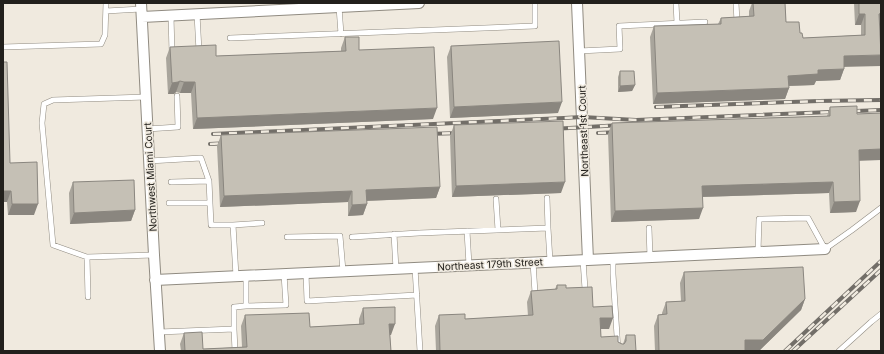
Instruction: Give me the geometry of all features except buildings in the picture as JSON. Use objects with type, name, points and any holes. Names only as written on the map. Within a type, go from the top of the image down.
[{"type":"street","points":[[141,10],[171,16],[420,3]]},
{"type":"street","name":"Northeast 1st Court","points":[[577,3],[580,51],[586,260]]},
{"type":"street","name":"Northwest Miami Court","points":[[141,10],[160,351]]},
{"type":"street","name":"Northeast 179th Street","points":[[155,280],[825,248]]},
{"type":"lane","points":[[3,47],[101,44],[105,35],[106,3]]},
{"type":"lane","points":[[230,38],[535,26],[535,3]]},
{"type":"lane","points":[[676,3],[677,23]]},
{"type":"lane","points":[[736,3],[737,22]]},
{"type":"lane","points":[[339,7],[341,34]]},
{"type":"lane","points":[[106,11],[141,10]]},
{"type":"lane","points":[[197,14],[199,52]]},
{"type":"lane","points":[[171,16],[172,54]]},
{"type":"lane","points":[[580,51],[620,49],[619,26],[705,22]]},
{"type":"lane","points":[[147,129],[178,127],[176,96]]},
{"type":"lane","points":[[146,97],[53,100],[44,104],[42,123],[53,245],[87,257],[154,255]]},
{"type":"lane","points":[[149,160],[201,158],[209,181],[212,225],[262,223]]},
{"type":"lane","points":[[171,182],[209,181]]},
{"type":"lane","points":[[547,198],[550,262]]},
{"type":"lane","points":[[496,200],[498,230]]},
{"type":"lane","points":[[169,203],[210,203]]},
{"type":"lane","points":[[758,252],[759,219],[808,218],[825,248],[881,208]]},
{"type":"lane","points":[[233,225],[246,306]]},
{"type":"lane","points":[[352,237],[548,228]]},
{"type":"lane","points":[[649,228],[650,257]]},
{"type":"lane","points":[[467,231],[469,265]]},
{"type":"lane","points":[[394,234],[396,269]]},
{"type":"lane","points":[[287,237],[340,236],[343,271]]},
{"type":"lane","points":[[87,257],[88,297]]},
{"type":"lane","points":[[613,258],[618,351]]},
{"type":"lane","points":[[585,289],[586,260]]},
{"type":"lane","points":[[533,262],[535,293]]},
{"type":"lane","points":[[415,268],[420,351]]},
{"type":"lane","points":[[306,273],[307,301],[417,295]]},
{"type":"lane","points":[[235,351],[234,307],[286,305],[284,274]]},
{"type":"lane","points":[[839,351],[881,314]]},
{"type":"lane","points":[[159,332],[234,329]]},
{"type":"railway","points":[[656,107],[881,100]]},
{"type":"railway","points":[[213,134],[582,117],[636,120],[881,110]]},
{"type":"railway","points":[[552,129],[622,125]]},
{"type":"railway","points":[[598,133],[620,132]]},
{"type":"railway","points":[[426,134],[462,133]]},
{"type":"railway","points":[[210,144],[230,143]]},
{"type":"railway","points":[[785,351],[881,261]]},
{"type":"railway","points":[[793,351],[881,270]]}]
